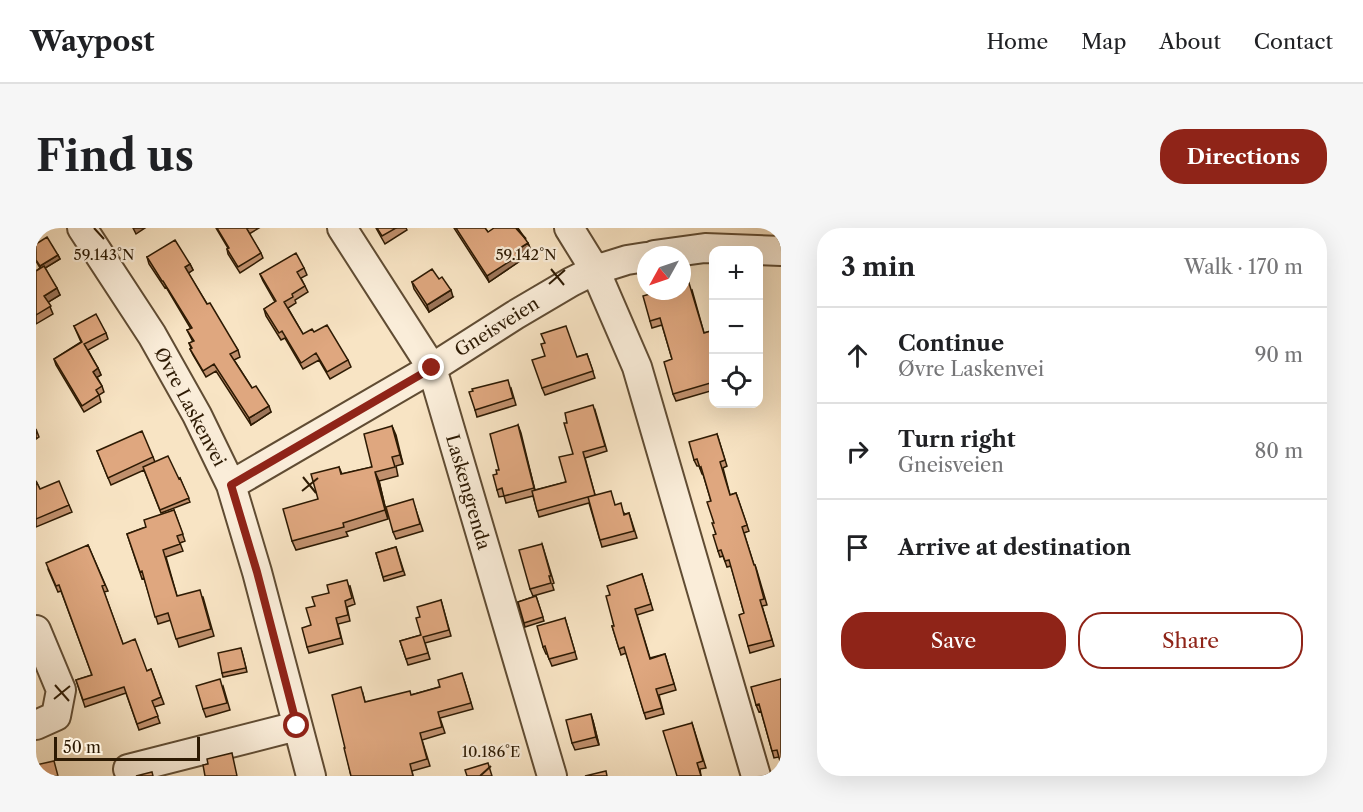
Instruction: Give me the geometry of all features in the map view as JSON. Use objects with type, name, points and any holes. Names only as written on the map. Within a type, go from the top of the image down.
[{"type":"street","name":"Øvre Laskenvei","points":[[82,228],[152,335],[198,415],[231,485],[257,572],[311,776]]},
{"type":"street","name":"Laskengrenda","points":[[342,228],[432,368],[552,776]]},
{"type":"street","points":[[569,228],[596,270],[637,368],[756,776]]},
{"type":"street","points":[[679,246],[701,238],[781,251]]},
{"type":"street","name":"Gneisveien","points":[[231,485],[432,368],[571,282],[596,270],[637,258]]},
{"type":"street","points":[[36,630],[61,690],[56,716],[36,725]]},
{"type":"street","points":[[128,769],[297,726]]},
{"type":"building","points":[[217,228],[248,228],[261,253],[238,267]]},
{"type":"building","points":[[377,228],[396,228],[382,236]]},
{"type":"building","points":[[456,228],[485,228],[488,232],[494,228],[518,228],[528,243],[515,251],[518,256],[487,276]]},
{"type":"building","points":[[47,237],[58,255],[40,266],[36,260],[36,244]]},
{"type":"building","points":[[175,240],[190,264],[185,267],[238,350],[230,354],[252,388],[256,386],[269,406],[249,418],[214,364],[203,371],[190,349],[192,348],[189,343],[194,341],[187,330],[192,328],[147,257]]},
{"type":"building","points":[[296,253],[304,268],[297,272],[305,286],[284,302],[303,334],[312,329],[314,332],[327,325],[348,360],[327,372],[316,353],[301,363],[282,331],[279,333],[264,309],[276,301],[260,274]]},
{"type":"building","points":[[44,266],[57,288],[44,296],[51,306],[36,315],[36,271]]},
{"type":"building","points":[[432,269],[439,279],[442,277],[451,290],[427,305],[412,282]]},
{"type":"building","points":[[691,290],[704,333],[709,332],[709,383],[673,394],[664,362],[672,359],[660,318],[650,321],[644,300],[691,300]]},
{"type":"building","points":[[96,314],[106,333],[84,344],[98,368],[93,372],[102,386],[96,390],[99,395],[82,406],[54,359],[82,342],[74,326]]},
{"type":"building","points":[[566,326],[577,357],[587,354],[593,371],[542,388],[532,360],[545,356],[541,344],[545,343],[541,334]]},
{"type":"building","points":[[508,380],[513,398],[475,410],[469,392],[473,391],[472,389]]},
{"type":"building","points":[[593,405],[605,446],[583,452],[595,495],[537,511],[532,491],[566,482],[559,457],[573,454],[564,423],[567,423],[565,413]]},
{"type":"building","points":[[518,425],[534,488],[504,496],[502,488],[497,490],[493,475],[497,474],[496,470],[499,470],[490,434]]},
{"type":"building","points":[[392,426],[400,455],[392,457],[395,467],[375,472],[385,510],[343,523],[344,527],[292,541],[283,509],[318,499],[311,474],[339,467],[341,474],[372,467],[364,434]]},
{"type":"building","points":[[142,431],[153,457],[108,478],[97,451]]},
{"type":"building","points":[[717,434],[725,460],[720,462],[730,495],[736,493],[747,525],[742,527],[755,565],[764,599],[760,600],[772,640],[748,646],[739,615],[744,613],[729,560],[725,561],[721,550],[718,551],[713,535],[716,534],[712,523],[714,523],[707,502],[711,501],[701,467],[697,459],[694,460],[689,442]]},
{"type":"building","points":[[168,456],[189,498],[160,510],[143,467]]},
{"type":"building","points":[[36,481],[40,489],[59,481],[69,505],[36,519]]},
{"type":"building","points":[[611,491],[615,505],[621,503],[624,515],[629,513],[634,531],[600,540],[588,497]]},
{"type":"building","points":[[413,499],[420,524],[393,532],[386,507]]},
{"type":"building","points":[[174,510],[183,534],[177,536],[180,544],[163,550],[177,596],[200,590],[211,629],[176,639],[168,613],[155,617],[142,571],[140,572],[127,534],[146,527],[144,520]]},
{"type":"building","points":[[542,544],[551,583],[530,589],[519,550]]},
{"type":"building","points":[[88,545],[105,585],[102,586],[123,644],[135,639],[147,671],[151,669],[161,697],[152,701],[158,716],[137,724],[124,687],[83,700],[76,680],[92,675],[59,585],[56,586],[46,563]]},
{"type":"building","points":[[396,547],[403,571],[383,577],[376,553]]},
{"type":"building","points":[[642,574],[651,604],[635,609],[650,659],[665,654],[674,684],[656,689],[662,708],[644,713],[624,647],[619,649],[606,596],[610,595],[607,586]]},
{"type":"building","points":[[347,580],[352,598],[345,601],[348,615],[336,618],[341,638],[307,647],[302,628],[311,625],[306,608],[315,606],[312,597],[329,593],[327,585]]},
{"type":"building","points":[[536,596],[543,617],[524,623],[518,602]]},
{"type":"building","points":[[441,600],[449,630],[423,637],[428,653],[406,659],[400,641],[421,635],[416,618],[420,617],[417,607]]},
{"type":"building","points":[[565,618],[575,652],[549,659],[537,626]]},
{"type":"building","points":[[241,648],[246,668],[222,673],[218,653]]},
{"type":"building","points":[[462,673],[471,703],[438,712],[442,727],[420,733],[427,759],[410,764],[413,776],[351,776],[332,695],[361,687],[365,702],[410,691],[411,695],[440,687],[438,680]]},
{"type":"building","points":[[220,679],[227,703],[203,709],[196,686]]},
{"type":"building","points":[[781,679],[781,765],[777,750],[772,751],[759,704],[756,705],[751,687]]},
{"type":"building","points":[[591,714],[596,737],[572,743],[566,720]]},
{"type":"building","points":[[692,723],[703,761],[697,763],[701,776],[677,776],[663,731]]},
{"type":"building","points":[[232,753],[237,776],[205,776],[203,765],[208,764],[207,759]]},
{"type":"building","points":[[54,761],[58,776],[36,776],[36,765]]},
{"type":"building","points":[[488,763],[492,776],[467,776],[465,770]]},
{"type":"building","points":[[606,771],[607,776],[585,776]]},
{"type":"building","points":[[152,772],[153,776],[136,776]]},
{"type":"route","points":[[297,726],[257,572],[231,485],[432,368]]}]
